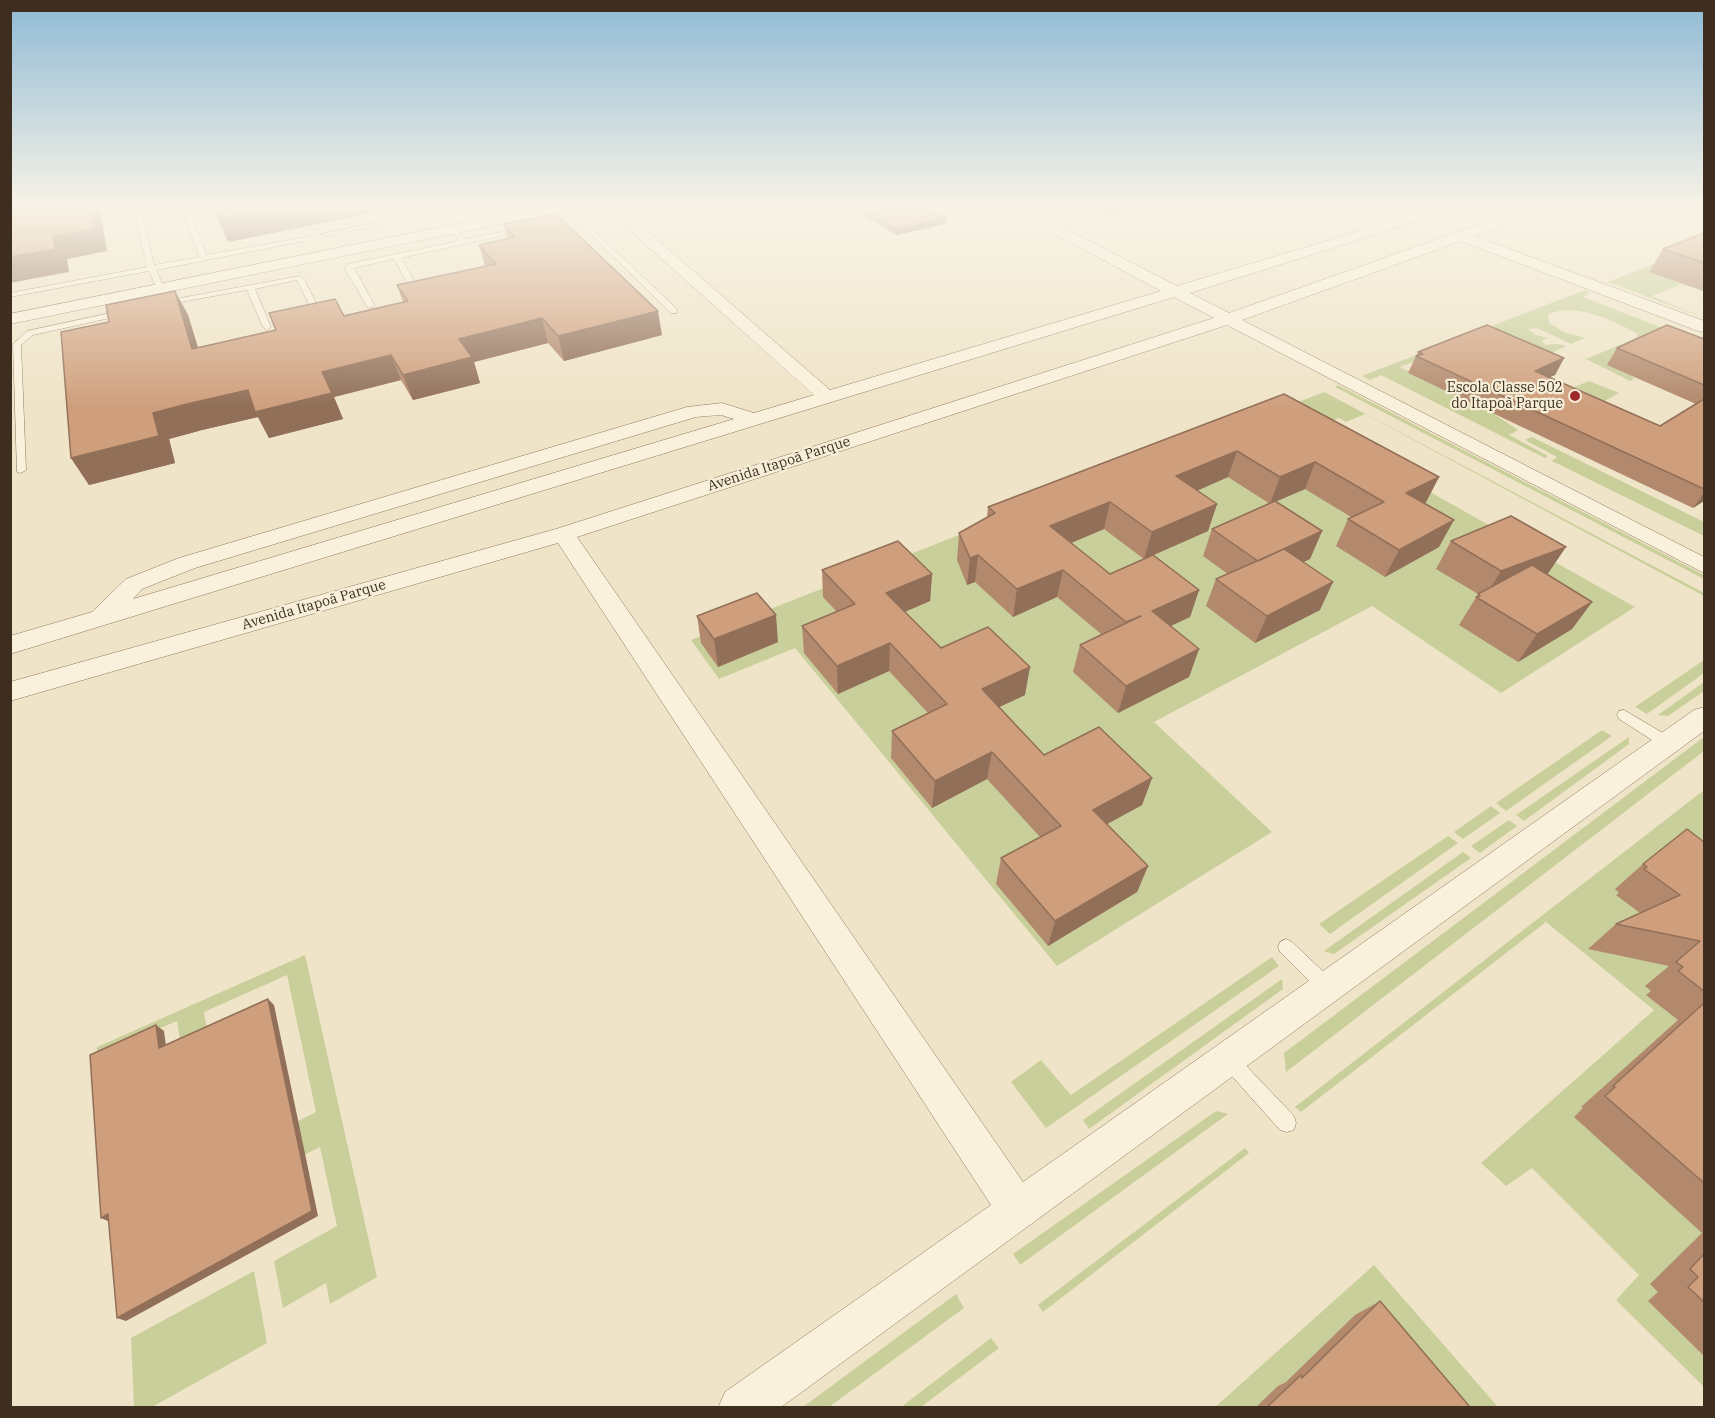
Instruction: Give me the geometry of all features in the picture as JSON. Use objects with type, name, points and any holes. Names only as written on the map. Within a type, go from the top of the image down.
[{"type":"street","points":[[10,319],[242,274]]},
{"type":"street","points":[[687,274],[828,398]]},
{"type":"street","points":[[1143,274],[1704,566]]},
{"type":"street","points":[[10,645],[100,618],[134,584],[187,563],[401,498],[694,411],[722,409],[757,420],[1236,274]]},
{"type":"street","name":"Avenida Itapoã Parque","points":[[10,692],[564,534],[1228,318],[1355,274]]},
{"type":"street","points":[[1563,274],[1704,327]]},
{"type":"street","points":[[564,534],[1017,1209]]},
{"type":"street","points":[[741,1407],[1704,717]]},
{"type":"lane","points":[[10,295],[119,274]]},
{"type":"lane","points":[[153,274],[158,289],[167,303]]},
{"type":"lane","points":[[352,274],[370,306]]},
{"type":"lane","points":[[406,274],[418,295]]},
{"type":"lane","points":[[636,274],[674,311]]},
{"type":"lane","points":[[156,305],[300,279],[319,317]]},
{"type":"lane","points":[[250,287],[267,327]]},
{"type":"lane","points":[[21,470],[17,344],[21,338],[46,328],[134,310]]},
{"type":"lane","points":[[1624,715],[1668,743]]},
{"type":"lane","points":[[1286,948],[1328,987]]},
{"type":"lane","points":[[1228,1059],[1287,1123]]},
{"type":"green space","points":[[1628,274],[1704,274],[1704,292],[1682,284],[1652,296],[1704,318],[1608,282]]},
{"type":"green space","points":[[1585,290],[1591,293],[1583,297],[1704,344],[1625,372],[1635,378],[1630,381],[1586,359],[1636,338],[1638,334],[1594,314],[1569,310],[1548,315],[1549,323],[1564,332],[1585,338],[1571,344],[1537,328],[1528,329],[1536,335],[1548,338],[1542,341],[1545,345],[1566,346],[1539,359],[1476,337],[1400,367],[1491,412],[1543,391],[1494,414],[1518,430],[1509,435],[1548,456],[1545,458],[1381,375],[1370,380],[1362,376]]},
{"type":"green space","points":[[1589,381],[1619,393],[1598,405],[1567,390]]},
{"type":"green space","points":[[1338,385],[1704,575],[1704,579],[1335,387]]},
{"type":"green space","points":[[1324,392],[1704,593],[1704,596],[1365,414],[1346,422],[1339,418],[1316,428],[1635,607],[1501,693],[1372,606],[1154,722],[1272,832],[1057,966],[795,648],[719,679],[691,640]]},
{"type":"green space","points":[[1532,437],[1704,522],[1704,536],[1552,461],[1557,457],[1525,440]]},
{"type":"green space","points":[[1704,660],[1704,673],[1647,714],[1635,707]]},
{"type":"green space","points":[[1704,682],[1704,691],[1668,716],[1658,715]]},
{"type":"green space","points":[[1602,730],[1612,736],[1506,811],[1496,803]]},
{"type":"green space","points":[[1629,737],[1629,744],[1524,821],[1516,815]]},
{"type":"green space","points":[[1704,737],[1704,751],[1286,1072],[1284,1053]]},
{"type":"green space","points":[[1704,790],[1704,1387],[1616,1300],[1639,1275],[1532,1168],[1506,1186],[1481,1163],[1654,1010],[1546,922],[1301,1112],[1295,1107]]},
{"type":"green space","points":[[1491,806],[1500,813],[1463,839],[1454,832]]},
{"type":"green space","points":[[1509,820],[1517,826],[1480,853],[1471,846]]},
{"type":"green space","points":[[1448,836],[1458,843],[1330,934],[1319,924]]},
{"type":"green space","points":[[1463,852],[1471,858],[1334,954],[1324,951]]},
{"type":"green space","points":[[305,955],[377,1277],[330,1304],[326,1283],[283,1308],[274,1261],[337,1226],[320,1147],[282,1166],[276,1132],[316,1112],[287,975],[204,1012],[216,1076],[187,1091],[177,1021],[97,1055],[97,1047]]},
{"type":"green space","points":[[1272,957],[1279,966],[1046,1128],[1011,1082],[1041,1060],[1071,1095]]},
{"type":"green space","points":[[1282,979],[1283,989],[1089,1129],[1083,1120]]},
{"type":"green space","points":[[1216,1111],[1228,1114],[1020,1265],[1013,1254]]},
{"type":"green space","points":[[1245,1148],[1249,1153],[1043,1312],[1038,1305]]},
{"type":"green space","points":[[1374,1265],[1498,1407],[1214,1408]]},
{"type":"green space","points":[[254,1271],[267,1343],[152,1407],[134,1407],[131,1338]]},
{"type":"green space","points":[[956,1294],[964,1308],[829,1407],[803,1407]]},
{"type":"green space","points":[[991,1338],[999,1348],[921,1407],[901,1407]]},
{"type":"building","points":[[448,274],[619,274],[658,311],[558,336],[542,318],[459,339],[472,357],[403,375],[391,355],[322,372],[332,393],[255,412],[248,390],[187,404],[153,413],[159,436],[71,458],[61,332],[109,322],[106,305],[175,291],[192,349],[276,330],[269,313],[335,299],[344,316],[408,301],[397,285]]},
{"type":"building","points":[[1487,325],[1564,358],[1535,371],[1660,426],[1704,399],[1704,489],[1416,356],[1423,354],[1418,352]]},
{"type":"building","points":[[1667,325],[1704,339],[1704,385],[1617,348]]},
{"type":"building","points":[[1284,394],[1439,477],[1406,493],[1454,520],[1399,550],[1348,519],[1384,502],[1315,462],[1280,477],[1237,451],[1176,476],[1217,504],[1152,532],[1110,502],[1050,526],[1110,574],[1153,555],[1199,590],[1152,611],[1199,649],[1126,686],[1080,645],[1141,616],[1126,622],[1063,570],[1017,589],[978,555],[970,558],[959,533],[995,513],[988,507]]},
{"type":"building","points":[[1275,501],[1322,531],[1258,561],[1212,529]]},
{"type":"building","points":[[1511,516],[1566,547],[1501,571],[1451,541]]},
{"type":"building","points":[[898,541],[932,574],[886,593],[941,648],[988,627],[1030,667],[982,689],[1044,755],[1099,727],[1152,778],[1093,810],[1148,866],[1055,921],[1001,858],[1061,826],[992,752],[935,781],[892,731],[947,704],[890,643],[837,666],[802,626],[855,604],[822,570]]},
{"type":"building","points":[[1284,549],[1333,582],[1267,616],[1216,579]]},
{"type":"building","points":[[1532,565],[1592,602],[1537,634],[1476,597]]},
{"type":"building","points":[[757,593],[776,615],[714,639],[697,616]]},
{"type":"building","points":[[1687,829],[1704,842],[1704,991],[1678,971],[1683,967],[1676,962],[1700,941],[1616,924],[1680,895],[1644,869],[1647,867],[1643,864]]},
{"type":"building","points":[[268,999],[312,1211],[117,1318],[108,1214],[101,1218],[90,1055],[156,1025],[159,1048]]},
{"type":"building","points":[[1704,1003],[1704,1183],[1605,1096],[1615,1087],[1613,1086]]},
{"type":"building","points":[[1704,1254],[1704,1302],[1688,1287],[1698,1277],[1690,1269]]},
{"type":"building","points":[[1380,1301],[1470,1407],[1267,1407],[1301,1375],[1302,1378]]},
{"type":"place","name":"Escola Classe 502 do Itapoã Parque","points":[[1575,396]]}]
